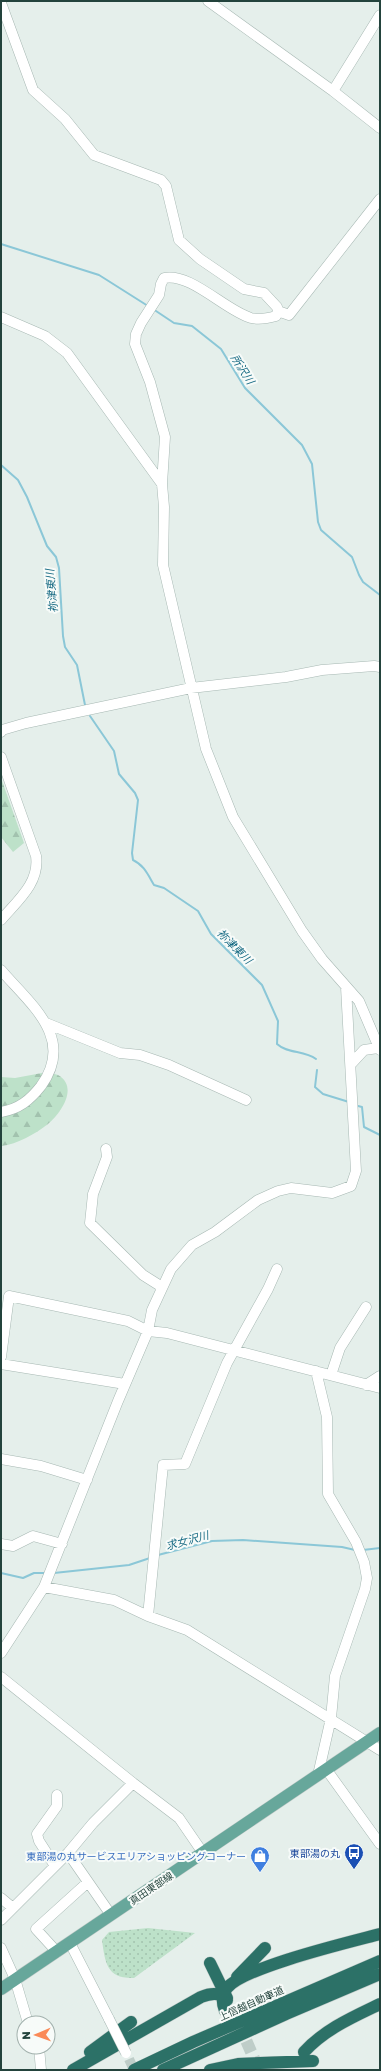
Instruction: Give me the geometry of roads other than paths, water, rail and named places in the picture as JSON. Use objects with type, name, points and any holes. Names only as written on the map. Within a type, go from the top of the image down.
[{"type":"highway","points":[[228,1999],[251,1973],[294,1958],[380,1934]]},
{"type":"highway","points":[[228,1999],[265,1948]]},
{"type":"highway","name":"上信越自動車道","points":[[129,2061],[192,2042],[380,1961]]},
{"type":"highway","points":[[210,1962],[228,1999]]},
{"type":"highway","points":[[163,2070],[252,2029],[380,1974]]},
{"type":"highway","points":[[73,2070],[201,1997],[212,1994],[228,1999]]},
{"type":"highway","points":[[304,2052],[311,2043],[331,2029],[380,2004]]},
{"type":"highway","points":[[67,2070],[131,2022]]},
{"type":"highway","points":[[210,2070],[238,2064],[313,2061]]},
{"type":"main road","name":"真田東部線","points":[[1,1989],[380,1733]]},
{"type":"street","points":[[208,1],[333,91],[380,128]]},
{"type":"street","points":[[1,3],[33,90],[65,119],[94,155],[161,180],[166,186],[180,240],[200,259],[244,289],[264,293],[277,307],[278,311],[289,315],[380,199]]},
{"type":"street","points":[[333,91],[380,15]]},
{"type":"street","points":[[278,311],[276,316],[253,318],[189,283],[170,277],[164,278],[159,294],[136,334],[136,344],[150,382],[165,437],[162,484],[164,507],[163,565],[206,750],[233,817],[302,931],[322,959],[359,1001],[379,1049],[364,1050],[352,1063]]},
{"type":"street","points":[[1,317],[45,336],[67,353],[162,484]]},
{"type":"street","points":[[1,732],[2,730],[26,723],[191,688],[286,677],[322,670],[374,666],[380,667]]},
{"type":"street","points":[[1,757],[36,856],[38,867],[35,879],[1,920]]},
{"type":"street","points":[[1,970],[42,1015],[54,1045],[53,1058],[49,1072],[35,1094],[26,1103],[1,1112]]},
{"type":"street","points":[[1,1653],[44,1587],[125,1384],[148,1331],[152,1310],[171,1270],[192,1245],[215,1232],[258,1200],[278,1191],[291,1188],[332,1193],[351,1186],[356,1171],[352,1063],[346,986]]},
{"type":"street","points":[[46,1023],[120,1053],[140,1055],[169,1064],[246,1100]]},
{"type":"street","points":[[106,1149],[107,1157],[93,1194],[90,1223],[143,1275],[162,1287]]},
{"type":"street","points":[[148,1616],[163,1465],[185,1464],[233,1351],[268,1290],[276,1269]]},
{"type":"street","points":[[1,1357],[9,1296],[128,1321],[148,1331],[167,1333],[380,1388]]},
{"type":"street","points":[[331,1375],[340,1348],[366,1308]]},
{"type":"street","points":[[1,1364],[125,1384]]},
{"type":"street","points":[[316,1371],[327,1416],[328,1494],[356,1542],[364,1562],[367,1578],[365,1589],[335,1676],[331,1718],[322,1772],[380,1844]]},
{"type":"street","points":[[366,1385],[380,1376]]},
{"type":"street","points":[[1,1459],[42,1466],[87,1480]]},
{"type":"street","points":[[1,1544],[13,1546],[33,1536],[62,1544]]},
{"type":"street","points":[[44,1587],[114,1600],[148,1616],[187,1630],[368,1741],[380,1750]]},
{"type":"street","points":[[1,1677],[132,1783],[180,1818],[203,1853]]},
{"type":"street","points":[[1,1920],[68,1853],[93,1823],[132,1783]]},
{"type":"street","points":[[55,1866],[39,1841],[37,1834],[57,1806],[57,1795]]},
{"type":"street","points":[[68,1853],[112,1915]]},
{"type":"street","points":[[57,1952],[36,1929],[88,1882]]},
{"type":"street","points":[[1,1898],[13,1908]]},
{"type":"street","points":[[70,1943],[129,2061]]},
{"type":"street","points":[[1,1948],[15,1979],[26,2015]]},
{"type":"street","points":[[40,2055],[41,2070]]},
{"type":"waterway","name":"所沢川","points":[[1,244],[99,275],[148,306]]},
{"type":"waterway","name":"所沢川","points":[[153,309],[174,323],[192,326],[221,349],[245,388],[302,445],[312,464],[318,522],[321,530],[352,557],[363,582],[380,595]]},
{"type":"waterway","name":"祢津東川","points":[[1,465],[18,480],[27,497],[47,546],[56,557],[59,568],[65,647],[77,665],[85,705]]},
{"type":"waterway","name":"祢津東川","points":[[90,716],[114,751],[119,774],[135,793],[138,800],[132,853],[133,860],[143,867],[154,885],[164,888],[198,911],[211,934],[262,985],[278,1021],[277,1044],[286,1049],[306,1054],[316,1059]]},
{"type":"waterway","name":"祢津東川","points":[[317,1070],[315,1087],[323,1094],[349,1102]]},
{"type":"waterway","name":"祢津東川","points":[[358,1106],[362,1107],[364,1127],[380,1135]]},
{"type":"waterway","name":"求女沢川","points":[[158,1555],[212,1541],[243,1540],[342,1547],[355,1550]]},
{"type":"waterway","name":"求女沢川","points":[[363,1550],[380,1548]]},
{"type":"waterway","name":"求女沢川","points":[[54,1573],[129,1565],[150,1558]]},
{"type":"waterway","name":"求女沢川","points":[[1,1573],[23,1578],[34,1573],[46,1573]]},
{"type":"tunnel","points":[[232,2008],[259,2070]]},
{"type":"tunnel","points":[[129,2059],[134,2070]]},
{"type":"place","name":"東部湯の丸","points":[[354,1870]]},
{"type":"place","name":"東部湯の丸サービスエリアショッピングコーナー","points":[[260,1873]]}]
